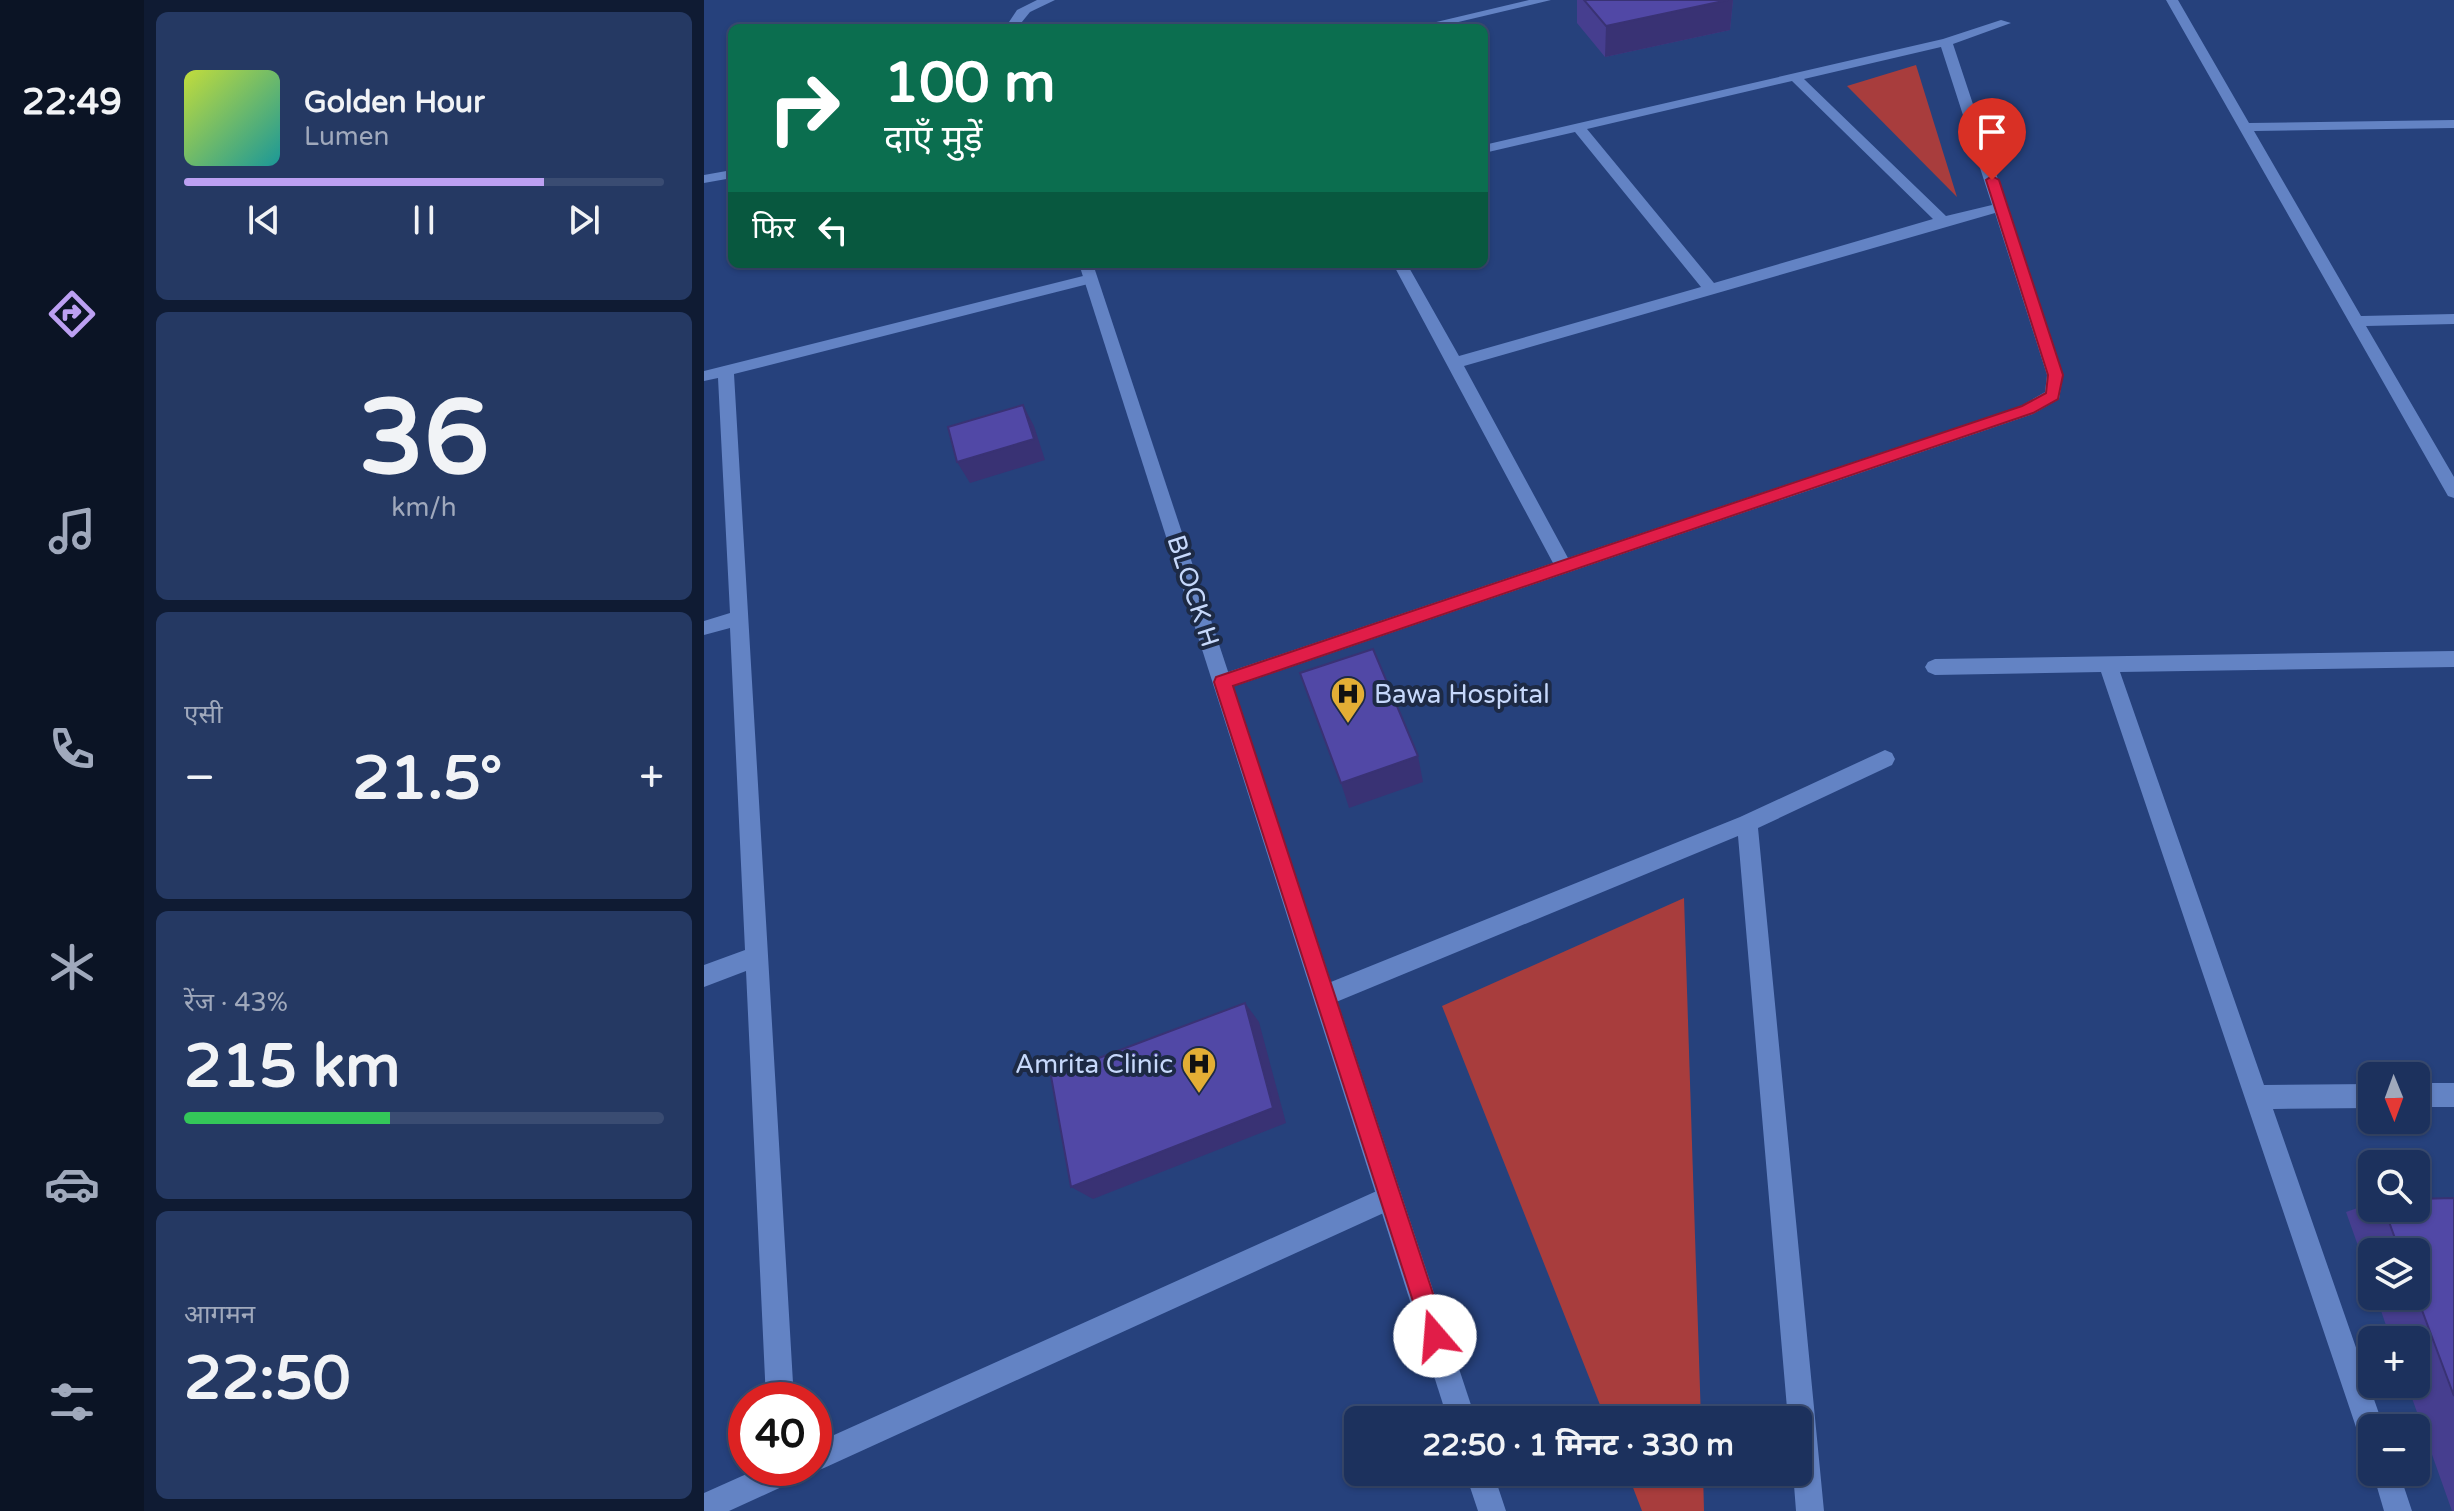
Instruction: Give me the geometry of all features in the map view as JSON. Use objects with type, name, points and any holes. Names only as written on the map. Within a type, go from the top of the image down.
[{"type":"street","points":[[1012,24],[1015,0]]},
{"type":"street","points":[[1012,24],[1030,6],[1049,0]]},
{"type":"street","points":[[1432,24],[1510,3],[1545,0]]},
{"type":"street","points":[[2172,0],[2454,492]]},
{"type":"street","points":[[1488,148],[1946,42],[2005,23]]},
{"type":"street","points":[[1223,682],[2027,410],[2053,395],[2055,375],[1946,42]]},
{"type":"street","points":[[1796,78],[1943,221]]},
{"type":"street","points":[[2247,127],[2454,124]]},
{"type":"street","points":[[1578,127],[1710,288]]},
{"type":"street","points":[[704,179],[728,175]]},
{"type":"street","points":[[1455,363],[1943,221],[2002,207]]},
{"type":"street","points":[[1402,268],[1564,567]]},
{"type":"street","points":[[704,376],[1088,272]]},
{"type":"street","name":"BLOCK H","points":[[1088,272],[1457,1406]]},
{"type":"street","points":[[2354,321],[2454,319]]},
{"type":"street","points":[[726,370],[779,1382]]},
{"type":"street","points":[[704,628],[739,618]]},
{"type":"street","points":[[1935,667],[2454,659]]},
{"type":"street","points":[[2108,664],[2366,1414]]},
{"type":"street","points":[[1324,996],[1747,823],[1885,759]]},
{"type":"street","points":[[1747,823],[1810,1511]]},
{"type":"street","points":[[704,976],[757,956]]},
{"type":"street","points":[[2430,1095],[2454,1095]]},
{"type":"street","points":[[2258,1097],[2358,1096]]},
{"type":"street","points":[[832,1450],[1390,1197]]},
{"type":"street","points":[[704,1508],[750,1486]]},
{"type":"street","points":[[1484,1486],[1492,1511]]},
{"type":"street","points":[[2390,1486],[2398,1511]]},
{"type":"shaded area","points":[[1916,65],[1957,197],[1847,86]]},
{"type":"shaded area","points":[[1684,898],[1701,1406],[1600,1406],[1442,1006]]},
{"type":"shaded area","points":[[1632,1486],[1703,1486],[1704,1511],[1642,1511]]},
{"type":"building","points":[[1584,0],[1728,0],[1606,26]]},
{"type":"building","points":[[1023,405],[1034,439],[957,462],[948,427]]},
{"type":"building","points":[[1373,649],[1418,756],[1341,783],[1300,673]]},
{"type":"building","points":[[1245,1003],[1273,1108],[1071,1187],[1051,1076]]},
{"type":"building","points":[[2454,1198],[2454,1396],[2422,1310],[2430,1310],[2430,1238],[2395,1238],[2389,1222],[2430,1222],[2430,1199]]},
{"type":"place","name":"Bawa Hospital","points":[[1348,725]]},
{"type":"place","name":"Amrita Clinic","points":[[1199,1095]]},
{"type":"route","points":[[1435,1336],[1223,682],[2027,410],[2053,395],[2055,375],[1992,180]]}]
